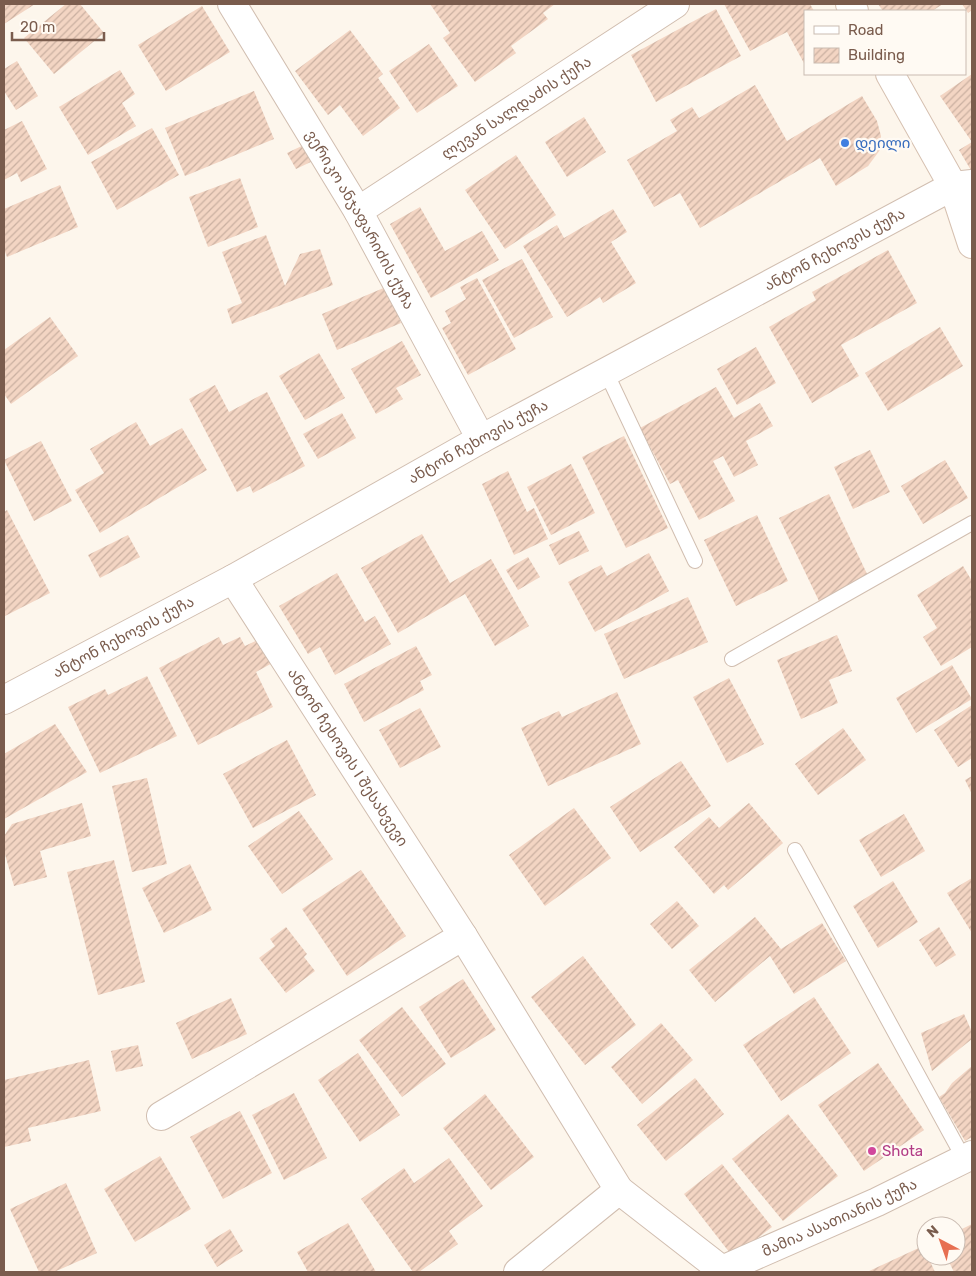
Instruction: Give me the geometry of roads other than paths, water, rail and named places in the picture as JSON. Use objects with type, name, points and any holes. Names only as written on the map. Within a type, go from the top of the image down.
[{"type":"street","name":"ვერიკო ანჯაფარიძის ქუჩა","points":[[232,4],[358,211],[481,439]]},
{"type":"street","name":"ლევან სალდაძის ქუჩა","points":[[358,211],[674,4]]},
{"type":"street","points":[[891,75],[962,185],[972,244]]},
{"type":"street","name":"ანტონ ჩეხოვის ქუჩა","points":[[4,700],[233,579],[481,439],[962,185]]},
{"type":"street","name":"ანტონ ჩეხოვის I შესახვევი","points":[[233,579],[463,936],[619,1190]]},
{"type":"street","points":[[161,1116],[463,936]]},
{"type":"street","name":"მამია ასათიანის ქუჩა","points":[[619,1190],[722,1270],[877,1202],[968,1157]]},
{"type":"street","points":[[518,1272],[619,1190]]},
{"type":"lane","points":[[606,372],[695,561]]},
{"type":"lane","points":[[732,659],[972,523]]},
{"type":"lane","points":[[795,850],[968,1157]]},
{"type":"place","name":"დეილი","points":[[845,143]]},
{"type":"place","name":"Shota","points":[[872,1151]]}]
